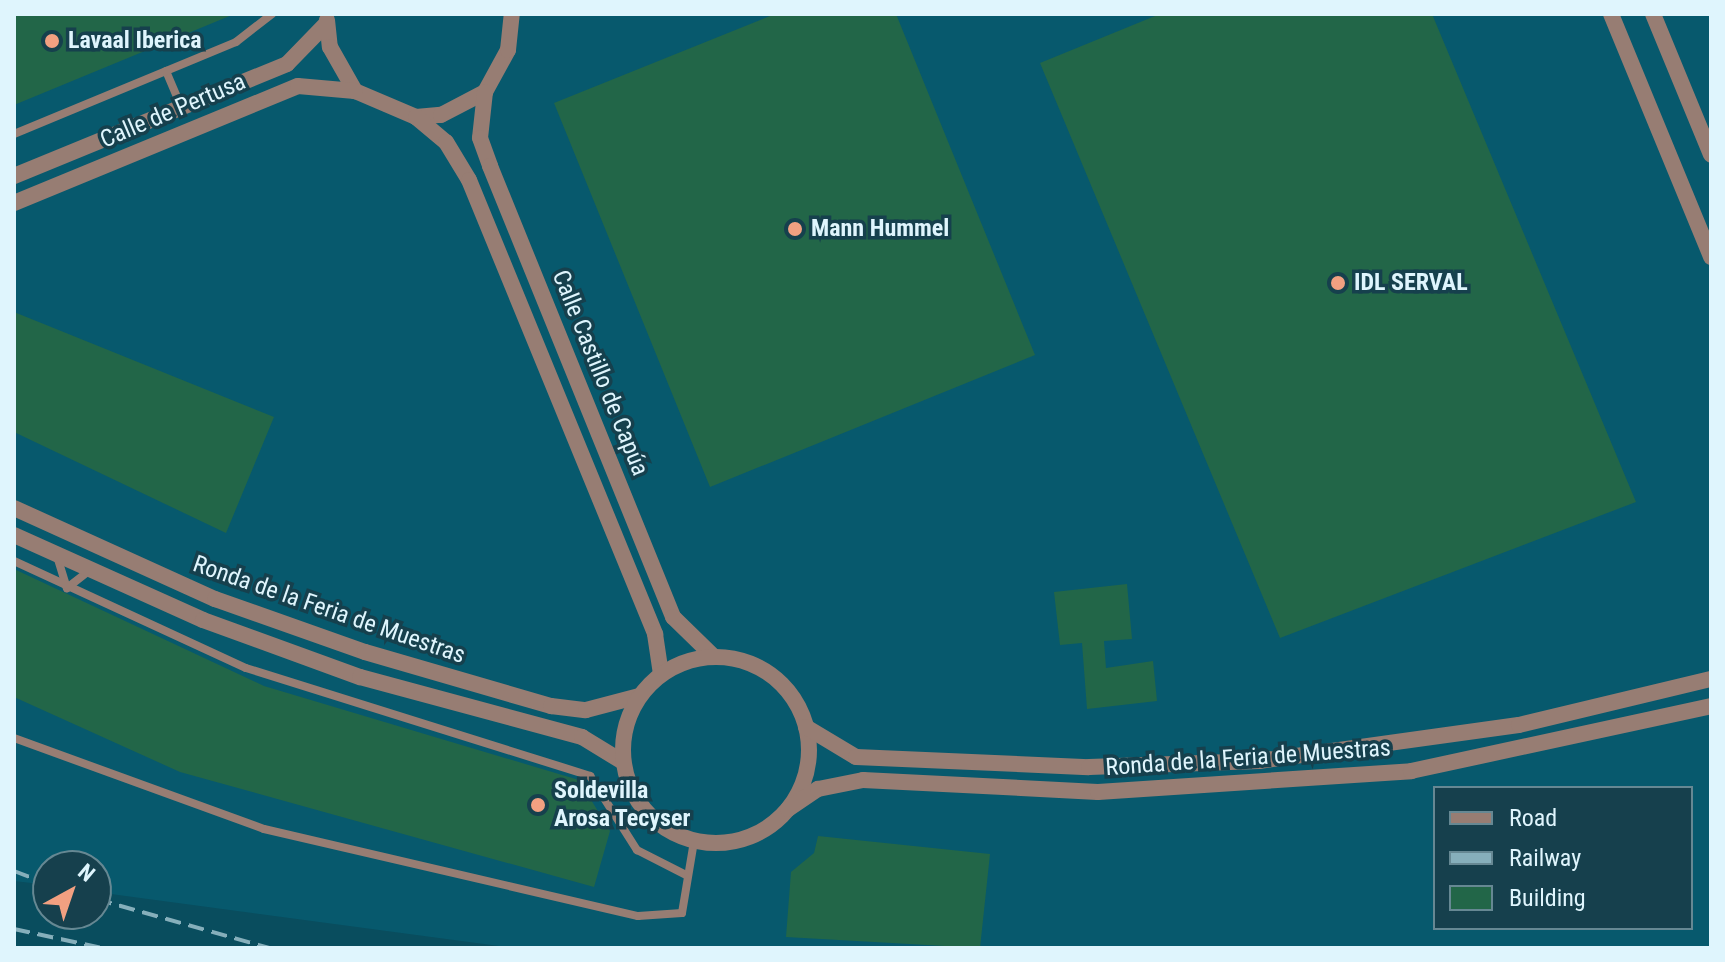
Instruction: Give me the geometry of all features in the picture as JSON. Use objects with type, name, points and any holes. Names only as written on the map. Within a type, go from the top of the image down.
[{"type":"street","points":[[1611,14],[1711,257]]},
{"type":"street","points":[[1653,14],[1711,155]]},
{"type":"street","points":[[327,18],[339,71],[355,91]]},
{"type":"street","name":"Calle de Pertusa","points":[[14,176],[287,64],[327,18]]},
{"type":"street","name":"Calle Castillo de Capúa","points":[[516,18],[485,92],[480,138],[673,617],[714,657]]},
{"type":"street","name":"Calle de Pertusa","points":[[14,203],[298,86],[355,91],[416,117]]},
{"type":"street","points":[[416,117],[464,106],[485,92]]},
{"type":"street","name":"Calle Castillo de Capúa","points":[[416,117],[446,142],[469,180],[655,634],[661,674]]},
{"type":"street","name":"Ronda de la Feria de Muestras","points":[[14,508],[215,599],[380,657],[551,706],[586,710],[639,696]]},
{"type":"street","name":"Ronda de la Feria de Muestras","points":[[14,535],[90,570],[360,677],[582,737],[623,762],[654,820],[694,841],[746,839],[818,789],[863,780],[1098,792],[1411,771],[1711,706]]},
{"type":"street","points":[[623,762],[639,696],[661,674],[714,657]]},
{"type":"street","name":"Ronda de la Feria de Muestras","points":[[714,657],[762,669],[789,694],[806,727],[806,770],[788,809]]},
{"type":"street","name":"Ronda de la Feria de Muestras","points":[[806,727],[856,757],[1089,767],[1259,761],[1519,725],[1711,679]]},
{"type":"lane","points":[[14,134],[236,42],[272,14]]},
{"type":"lane","points":[[166,71],[181,107]]},
{"type":"lane","points":[[57,555],[67,588]]},
{"type":"lane","points":[[14,561],[246,668],[590,776],[637,850],[688,876]]},
{"type":"lane","points":[[67,588],[90,570]]},
{"type":"lane","points":[[14,738],[264,829],[638,916],[682,913],[694,841]]},
{"type":"shaded area","points":[[14,14],[1711,14],[1711,948],[513,948],[112,894],[112,850],[32,850],[32,883],[14,881]]},
{"type":"building","points":[[14,14],[232,14],[232,15],[14,105]]},
{"type":"building","name":"Mann Hummel","points":[[775,14],[896,14],[1035,355],[710,487],[554,103]]},
{"type":"building","name":"IDL SERVAL","points":[[1160,14],[1432,14],[1636,502],[1280,638],[1040,63]]},
{"type":"building","points":[[14,312],[274,417],[226,533],[14,432]]},
{"type":"building","points":[[14,569],[264,686],[579,780],[610,831],[594,887],[180,772],[14,697]]},
{"type":"building","points":[[1127,584],[1132,639],[1104,641],[1106,668],[1153,661],[1157,701],[1087,709],[1082,643],[1060,645],[1054,592]]},
{"type":"building","points":[[818,836],[990,854],[980,948],[786,937],[791,872],[814,853]]},
{"type":"railway","points":[[14,871],[32,878]]},
{"type":"railway","points":[[112,904],[269,948]]},
{"type":"railway","points":[[14,929],[102,948]]},
{"type":"place","name":"Lavaal Iberica","points":[[52,41]]},
{"type":"place","name":"Mann Hummel","points":[[795,229]]},
{"type":"place","name":"IDL SERVAL","points":[[1338,283]]},
{"type":"place","name":"Soldevilla Arosa Tecyser","points":[[538,805]]}]
